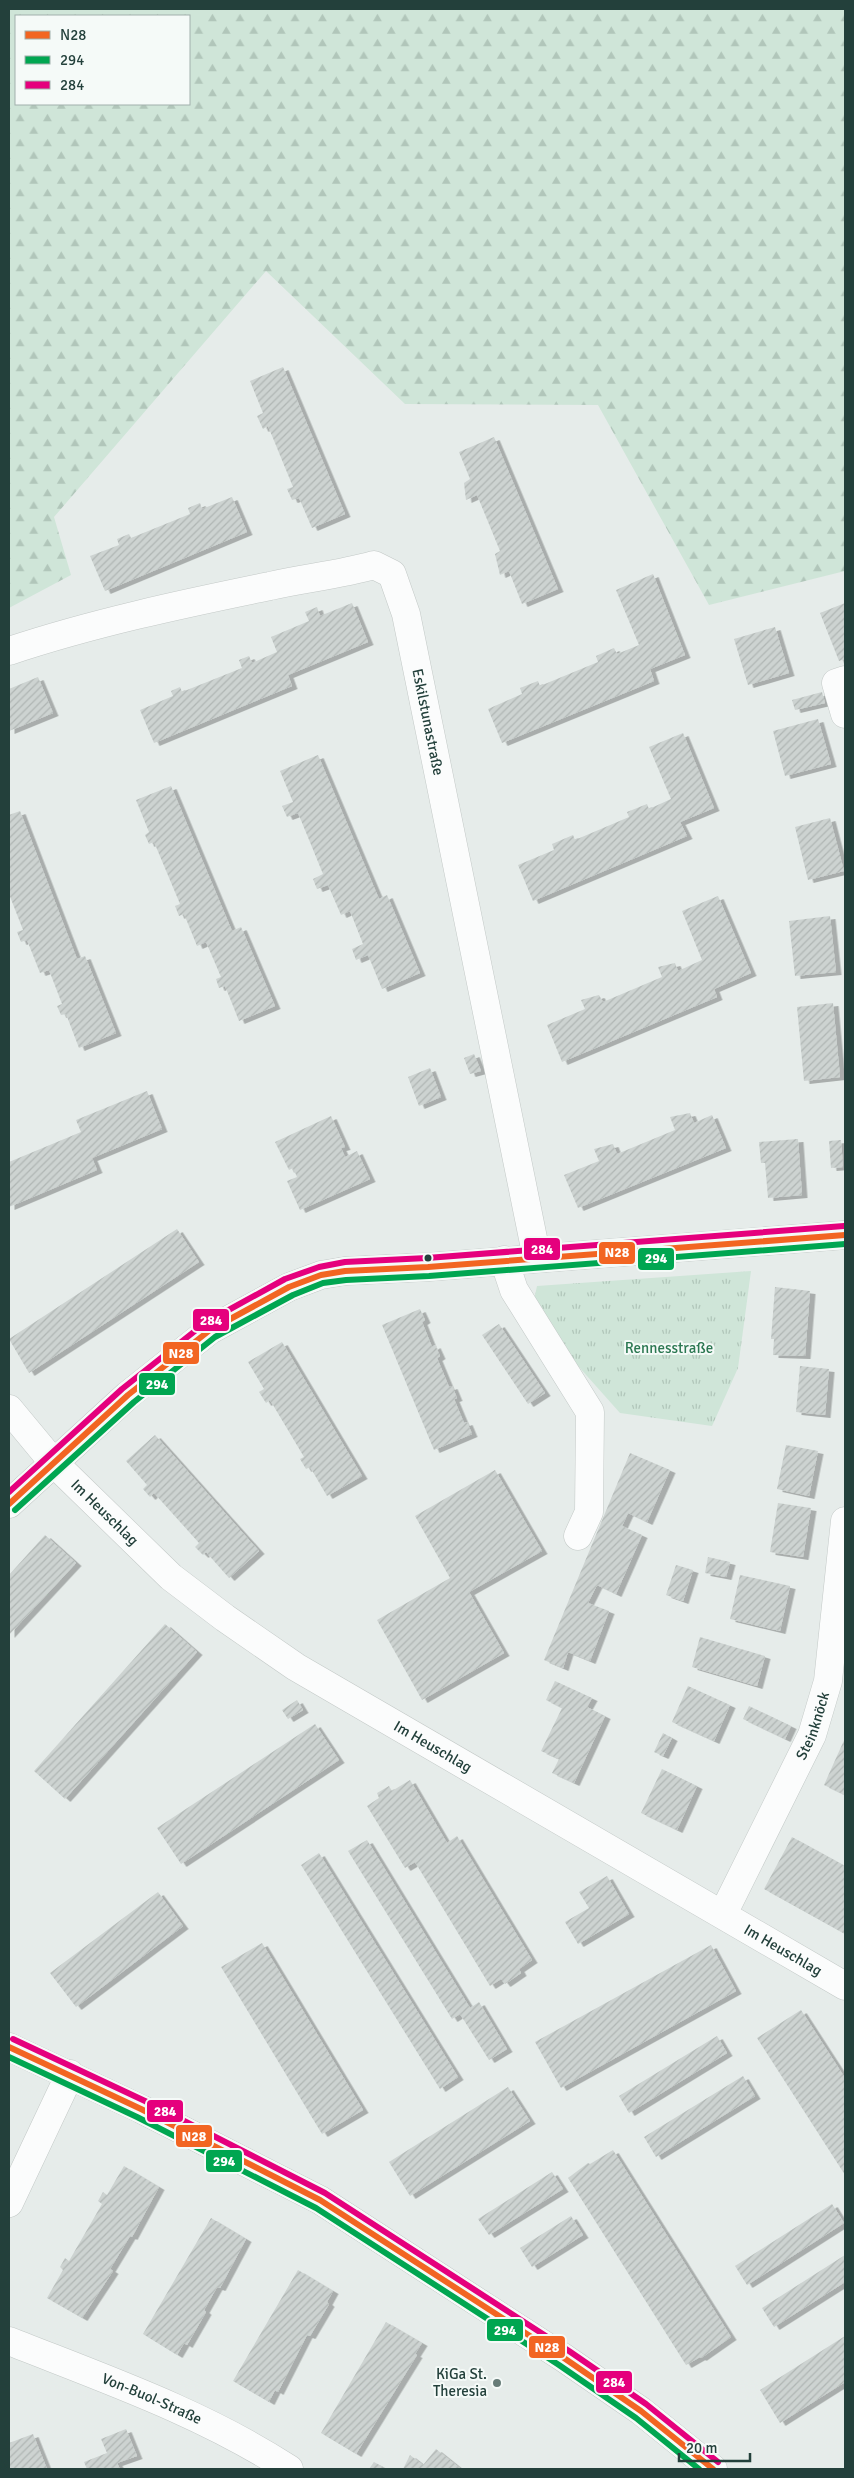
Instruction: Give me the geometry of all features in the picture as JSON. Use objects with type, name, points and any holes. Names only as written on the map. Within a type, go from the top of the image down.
[{"type":"street","name":"Eskilstunastraße","points":[[9,651],[196,601],[278,584],[349,572],[374,565],[392,574],[406,614],[537,1258]]},
{"type":"street","points":[[845,680],[836,683],[845,714]]},
{"type":"street","points":[[9,1504],[128,1395],[210,1330],[289,1287],[321,1275],[345,1271],[428,1268],[504,1260],[845,1235]]},
{"type":"street","points":[[504,1260],[514,1290],[590,1412],[589,1512],[578,1536]]},
{"type":"street","points":[[9,1409],[53,1462]]},
{"type":"street","name":"Im Heuschlag","points":[[53,1462],[171,1577],[279,1655],[470,1769],[845,1986]]},
{"type":"street","name":"Steinknöck","points":[[723,1914],[812,1735],[828,1681],[845,1521]]},
{"type":"street","points":[[9,2046],[70,2074],[320,2200],[564,2358],[641,2411],[713,2469]]},
{"type":"street","points":[[9,2203],[70,2074]]},
{"type":"street","name":"Von-Buol-Straße","points":[[9,2341],[204,2420],[258,2449],[289,2469]]},
{"type":"green space","points":[[9,9],[845,9],[845,571],[709,605],[598,405],[405,404],[266,271],[54,517],[71,575],[9,608]]},
{"type":"green space","name":"Rennesstraße","points":[[751,1271],[738,1368],[712,1426],[620,1413],[571,1358],[534,1300],[537,1286]]},
{"type":"building","points":[[283,367],[345,514],[312,528],[299,498],[292,500],[287,489],[293,487],[268,426],[263,429],[257,416],[263,413],[250,381]]},
{"type":"building","points":[[494,437],[558,589],[522,604],[509,571],[500,575],[495,554],[500,551],[477,495],[466,500],[464,483],[470,479],[459,452]]},
{"type":"building","points":[[232,497],[247,532],[105,591],[90,556],[119,545],[117,539],[129,534],[131,538],[190,514],[188,508],[200,503],[202,509]]},
{"type":"building","points":[[653,574],[685,655],[650,669],[654,681],[502,743],[488,709],[522,694],[520,688],[538,681],[540,686],[598,662],[596,656],[614,648],[617,654],[639,645],[616,590]]},
{"type":"building","points":[[352,603],[368,642],[288,675],[292,686],[154,743],[140,710],[173,696],[171,691],[180,687],[182,692],[242,668],[239,660],[249,656],[252,663],[277,652],[271,637],[309,621],[305,612],[317,607],[320,616]]},
{"type":"building","points":[[845,603],[845,659],[839,661],[820,613]]},
{"type":"building","points":[[775,627],[789,673],[748,685],[734,639]]},
{"type":"building","points":[[38,677],[53,713],[9,731],[9,689]]},
{"type":"building","points":[[822,692],[825,703],[795,710],[792,700]]},
{"type":"building","points":[[818,719],[831,764],[785,776],[773,731]]},
{"type":"building","points":[[683,733],[714,808],[680,822],[687,836],[533,901],[518,865],[554,850],[552,844],[573,835],[575,840],[629,817],[627,812],[647,804],[649,809],[671,799],[649,747]]},
{"type":"building","points":[[318,755],[379,899],[387,895],[420,973],[382,989],[368,955],[356,960],[352,949],[363,944],[350,911],[341,915],[328,885],[317,889],[313,879],[323,874],[298,813],[287,817],[282,806],[293,802],[280,771]]},
{"type":"building","points":[[171,786],[232,931],[241,927],[275,1006],[239,1021],[225,986],[219,988],[216,979],[221,977],[206,942],[197,946],[184,914],[179,916],[175,906],[180,904],[154,842],[149,844],[145,835],[149,832],[136,800]]},
{"type":"building","points":[[20,811],[77,959],[85,956],[116,1033],[79,1048],[66,1014],[61,1015],[57,1006],[62,1004],[49,970],[40,973],[27,940],[21,942],[17,932],[23,930],[9,894],[9,815]]},
{"type":"building","points":[[830,818],[844,871],[808,880],[795,827]]},
{"type":"building","points":[[718,896],[751,973],[714,989],[717,997],[562,1062],[547,1025],[585,1009],[581,1000],[599,995],[603,1002],[662,977],[658,967],[675,963],[678,971],[702,960],[682,911]]},
{"type":"building","points":[[830,916],[836,972],[795,976],[789,921]]},
{"type":"building","points":[[833,1003],[840,1077],[804,1081],[797,1007]]},
{"type":"building","points":[[474,1054],[481,1071],[470,1074],[464,1058]]},
{"type":"building","points":[[430,1068],[441,1097],[419,1106],[408,1077]]},
{"type":"building","points":[[147,1091],[162,1129],[92,1158],[97,1170],[9,1207],[9,1162],[81,1132],[76,1120]]},
{"type":"building","points":[[690,1113],[694,1123],[712,1115],[726,1148],[578,1208],[564,1175],[599,1161],[594,1149],[613,1144],[617,1154],[675,1130],[670,1117]]},
{"type":"building","points":[[331,1116],[345,1147],[341,1148],[345,1157],[357,1151],[370,1179],[300,1210],[287,1181],[297,1177],[293,1168],[289,1170],[275,1142]]},
{"type":"building","points":[[798,1139],[802,1195],[768,1198],[765,1163],[761,1163],[759,1142]]},
{"type":"building","points":[[841,1140],[843,1167],[831,1168],[829,1141]]},
{"type":"building","points":[[177,1229],[199,1262],[29,1373],[9,1339]]},
{"type":"building","points":[[775,1287],[810,1291],[805,1356],[773,1355],[774,1339],[771,1339]]},
{"type":"building","points":[[420,1309],[425,1320],[422,1322],[432,1347],[435,1345],[440,1356],[437,1358],[449,1387],[452,1386],[457,1398],[454,1399],[464,1423],[467,1422],[472,1434],[434,1450],[382,1325]]},
{"type":"building","points":[[499,1324],[545,1393],[528,1404],[482,1335]]},
{"type":"building","points":[[282,1342],[362,1476],[327,1496],[310,1467],[306,1469],[300,1459],[304,1457],[270,1400],[266,1403],[259,1392],[264,1389],[248,1362]]},
{"type":"building","points":[[800,1366],[829,1369],[825,1415],[796,1412]]},
{"type":"building","points":[[155,1435],[259,1551],[229,1578],[206,1552],[203,1555],[195,1547],[199,1543],[154,1493],[150,1497],[143,1489],[147,1485],[126,1461]]},
{"type":"building","points":[[786,1445],[818,1451],[809,1496],[777,1489]]},
{"type":"building","points":[[630,1453],[670,1470],[647,1522],[628,1513],[622,1526],[642,1535],[616,1594],[597,1585],[588,1603],[609,1611],[590,1661],[568,1652],[563,1668],[544,1660]]},
{"type":"building","points":[[495,1470],[542,1551],[469,1592],[504,1653],[422,1700],[377,1620],[450,1578],[415,1516]]},
{"type":"building","points":[[778,1503],[811,1508],[803,1557],[770,1552]]},
{"type":"building","points":[[45,1535],[76,1563],[9,1635],[9,1575]]},
{"type":"building","points":[[708,1557],[730,1562],[726,1577],[705,1573]]},
{"type":"building","points":[[676,1565],[693,1570],[683,1601],[666,1595]]},
{"type":"building","points":[[740,1575],[790,1586],[780,1631],[730,1619]]},
{"type":"building","points":[[165,1624],[197,1652],[65,1799],[34,1771]]},
{"type":"building","points":[[700,1637],[765,1656],[757,1686],[692,1667]]},
{"type":"building","points":[[555,1681],[592,1698],[587,1707],[605,1716],[574,1783],[552,1773],[559,1759],[541,1751],[562,1708],[546,1700]]},
{"type":"building","points":[[688,1686],[730,1705],[714,1741],[672,1722]]},
{"type":"building","points":[[297,1700],[303,1710],[288,1719],[282,1710]]},
{"type":"building","points":[[749,1706],[791,1726],[785,1739],[743,1719]]},
{"type":"building","points":[[315,1724],[339,1760],[181,1864],[157,1828]]},
{"type":"building","points":[[663,1733],[672,1738],[663,1756],[654,1752]]},
{"type":"building","points":[[845,1738],[845,1795],[824,1785]]},
{"type":"building","points":[[662,1769],[697,1786],[677,1830],[641,1813]]},
{"type":"building","points":[[410,1780],[447,1843],[457,1836],[532,1960],[519,1969],[521,1973],[505,1984],[501,1979],[490,1986],[415,1862],[405,1868],[367,1806],[379,1798],[377,1793],[389,1786],[392,1791]]},
{"type":"building","points":[[792,1837],[845,1866],[845,1934],[764,1889]]},
{"type":"building","points":[[367,1840],[470,2008],[479,2002],[507,2049],[489,2060],[460,2014],[452,2019],[348,1851]]},
{"type":"building","points":[[319,1853],[458,2077],[440,2089],[301,1865]]},
{"type":"building","points":[[607,1876],[629,1914],[578,1944],[565,1922],[589,1908],[579,1892]]},
{"type":"building","points":[[158,1892],[183,1926],[76,2007],[50,1973]]},
{"type":"building","points":[[262,1943],[363,2110],[322,2134],[221,1967]]},
{"type":"building","points":[[711,1945],[736,1991],[561,2088],[535,2042]]},
{"type":"building","points":[[801,2010],[845,2078],[845,2175],[757,2038]]},
{"type":"building","points":[[717,2036],[727,2053],[629,2113],[619,2096]]},
{"type":"building","points":[[743,2076],[755,2096],[656,2157],[644,2137]]},
{"type":"building","points":[[508,2087],[530,2121],[410,2196],[389,2162]]},
{"type":"building","points":[[613,2150],[731,2337],[701,2358],[686,2365],[568,2178],[588,2163],[590,2164]]},
{"type":"building","points":[[124,2166],[159,2187],[132,2237],[130,2236],[110,2269],[113,2271],[82,2318],[47,2298],[63,2270],[60,2267],[65,2258],[69,2261],[102,2204],[98,2201],[103,2192],[107,2195]]},
{"type":"building","points":[[552,2172],[563,2189],[489,2235],[478,2219]]},
{"type":"building","points":[[832,2204],[844,2223],[747,2285],[735,2266]]},
{"type":"building","points":[[571,2216],[583,2235],[532,2267],[520,2248]]},
{"type":"building","points":[[211,2218],[246,2239],[220,2288],[217,2287],[204,2310],[206,2312],[187,2345],[184,2343],[177,2355],[143,2334]]},
{"type":"building","points":[[845,2255],[845,2282],[774,2327],[762,2308]]},
{"type":"building","points":[[298,2270],[333,2291],[327,2302],[329,2304],[310,2336],[307,2335],[278,2392],[275,2390],[269,2402],[233,2381]]},
{"type":"building","points":[[386,2322],[422,2343],[415,2354],[417,2355],[356,2454],[321,2433]]},
{"type":"building","points":[[845,2336],[845,2382],[780,2423],[760,2390]]},
{"type":"building","points":[[126,2429],[137,2456],[117,2463],[120,2469],[87,2469],[84,2462],[107,2453],[101,2439]]},
{"type":"building","points":[[33,2434],[47,2469],[9,2469],[9,2443]]},
{"type":"building","points":[[436,2449],[461,2469],[403,2469],[410,2455],[423,2465]]},
{"type":"building","points":[[374,2462],[387,2469],[369,2469]]},
{"type":"transit line","name":"284","points":[[9,1492],[122,1389],[205,1323],[285,1279],[319,1267],[345,1262],[427,1258],[844,1226]]},
{"type":"transit line","name":"N28","points":[[9,1504],[128,1395],[210,1330],[289,1287],[321,1275],[345,1271],[428,1267],[845,1235]]},
{"type":"transit line","name":"294","points":[[15,1510],[134,1402],[215,1337],[293,1295],[323,1283],[845,1244]]},
{"type":"transit line","name":"284","points":[[13,2039],[145,2101],[325,2193],[569,2351],[646,2404],[718,2462]]},
{"type":"transit line","name":"N28","points":[[9,2047],[141,2109],[320,2200],[564,2358],[641,2411],[713,2469]]},
{"type":"transit line","name":"294","points":[[9,2057],[137,2117],[316,2208],[559,2365],[636,2418],[699,2469]]},
{"type":"place","name":"KiGa St. Theresia","points":[[497,2383]]}]
